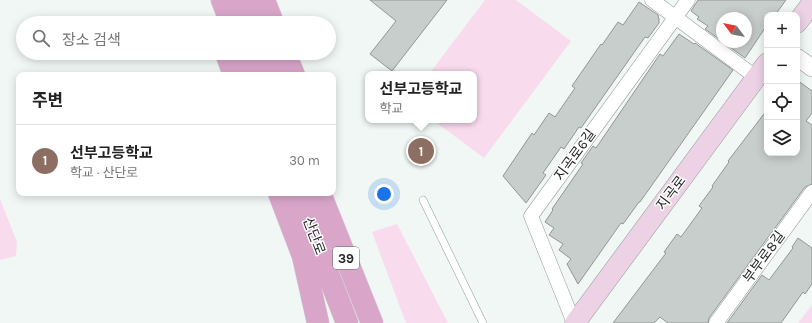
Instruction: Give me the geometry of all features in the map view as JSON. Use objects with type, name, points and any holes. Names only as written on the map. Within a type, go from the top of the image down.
[{"type":"main road","points":[[205,0],[211,16]]},
{"type":"main road","points":[[222,0],[228,16]]},
{"type":"main road","points":[[244,0],[250,16]]},
{"type":"main road","points":[[264,0],[270,16]]},
{"type":"main road","points":[[800,19],[812,3]]},
{"type":"main road","points":[[229,60],[233,72]]},
{"type":"main road","points":[[245,60],[250,72]]},
{"type":"main road","points":[[268,60],[273,72]]},
{"type":"main road","points":[[288,60],[293,72]]},
{"type":"main road","name":"지곡로","points":[[574,323],[762,70]]},
{"type":"main road","points":[[281,196],[303,256],[318,323]]},
{"type":"main road","points":[[282,196],[336,293]]},
{"type":"main road","name":"산단로","points":[[298,196],[347,323]]},
{"type":"main road","name":"산단로","points":[[321,196],[372,323]]},
{"type":"main road","points":[[336,196],[356,285]]},
{"type":"street","points":[[652,0],[676,18],[762,70]]},
{"type":"street","name":"지곡로6길","points":[[574,323],[531,216],[688,0]]},
{"type":"street","points":[[800,59],[812,68]]},
{"type":"street","name":"부부로8길","points":[[716,323],[812,192]]},
{"type":"lane","points":[[422,200],[483,323]]},
{"type":"shaded area","points":[[485,0],[516,0],[571,41],[484,158],[437,123],[477,123],[477,71],[431,71]]},
{"type":"shaded area","points":[[0,199],[17,242],[16,256],[0,260]]},
{"type":"shaded area","points":[[397,224],[448,323],[406,323],[372,232]]},
{"type":"shaded area","points":[[812,305],[812,323],[798,323]]},
{"type":"building","points":[[370,0],[447,0],[392,71],[370,54],[396,21]]},
{"type":"building","points":[[698,0],[786,0],[777,12],[764,12],[764,30],[752,48],[752,12],[716,12],[716,37],[705,29],[708,26],[697,19],[699,17],[691,11]]},
{"type":"building","points":[[639,2],[658,15],[659,23],[648,38],[645,37],[581,128],[579,127],[564,149],[561,147],[543,173],[546,175],[526,203],[503,176],[532,133],[534,135],[549,113],[555,117],[575,88],[572,86],[601,44],[602,45],[618,22],[623,25]]},
{"type":"building","points":[[679,34],[694,44],[695,43],[733,70],[640,202],[623,224],[621,223],[578,284],[567,264],[571,259],[559,250],[563,244],[549,235],[554,228],[545,222],[593,146],[596,148],[660,54],[663,56]]},
{"type":"building","points":[[731,48],[752,48],[745,58]]},
{"type":"building","points":[[800,82],[812,91],[812,113],[806,121],[812,125],[812,184],[805,187],[709,318],[708,323],[668,323],[660,317],[654,323],[613,323],[666,253],[664,252],[677,234],[681,237],[702,208],[699,206],[713,187],[712,186],[729,162],[728,161],[764,114],[764,156],[800,156]]},
{"type":"building","points":[[798,238],[812,248],[812,284],[805,294],[803,292],[781,323],[727,323],[762,275],[769,280],[793,248],[792,247]]},
{"type":"place","name":"선부고등학교","points":[[421,151]]}]
